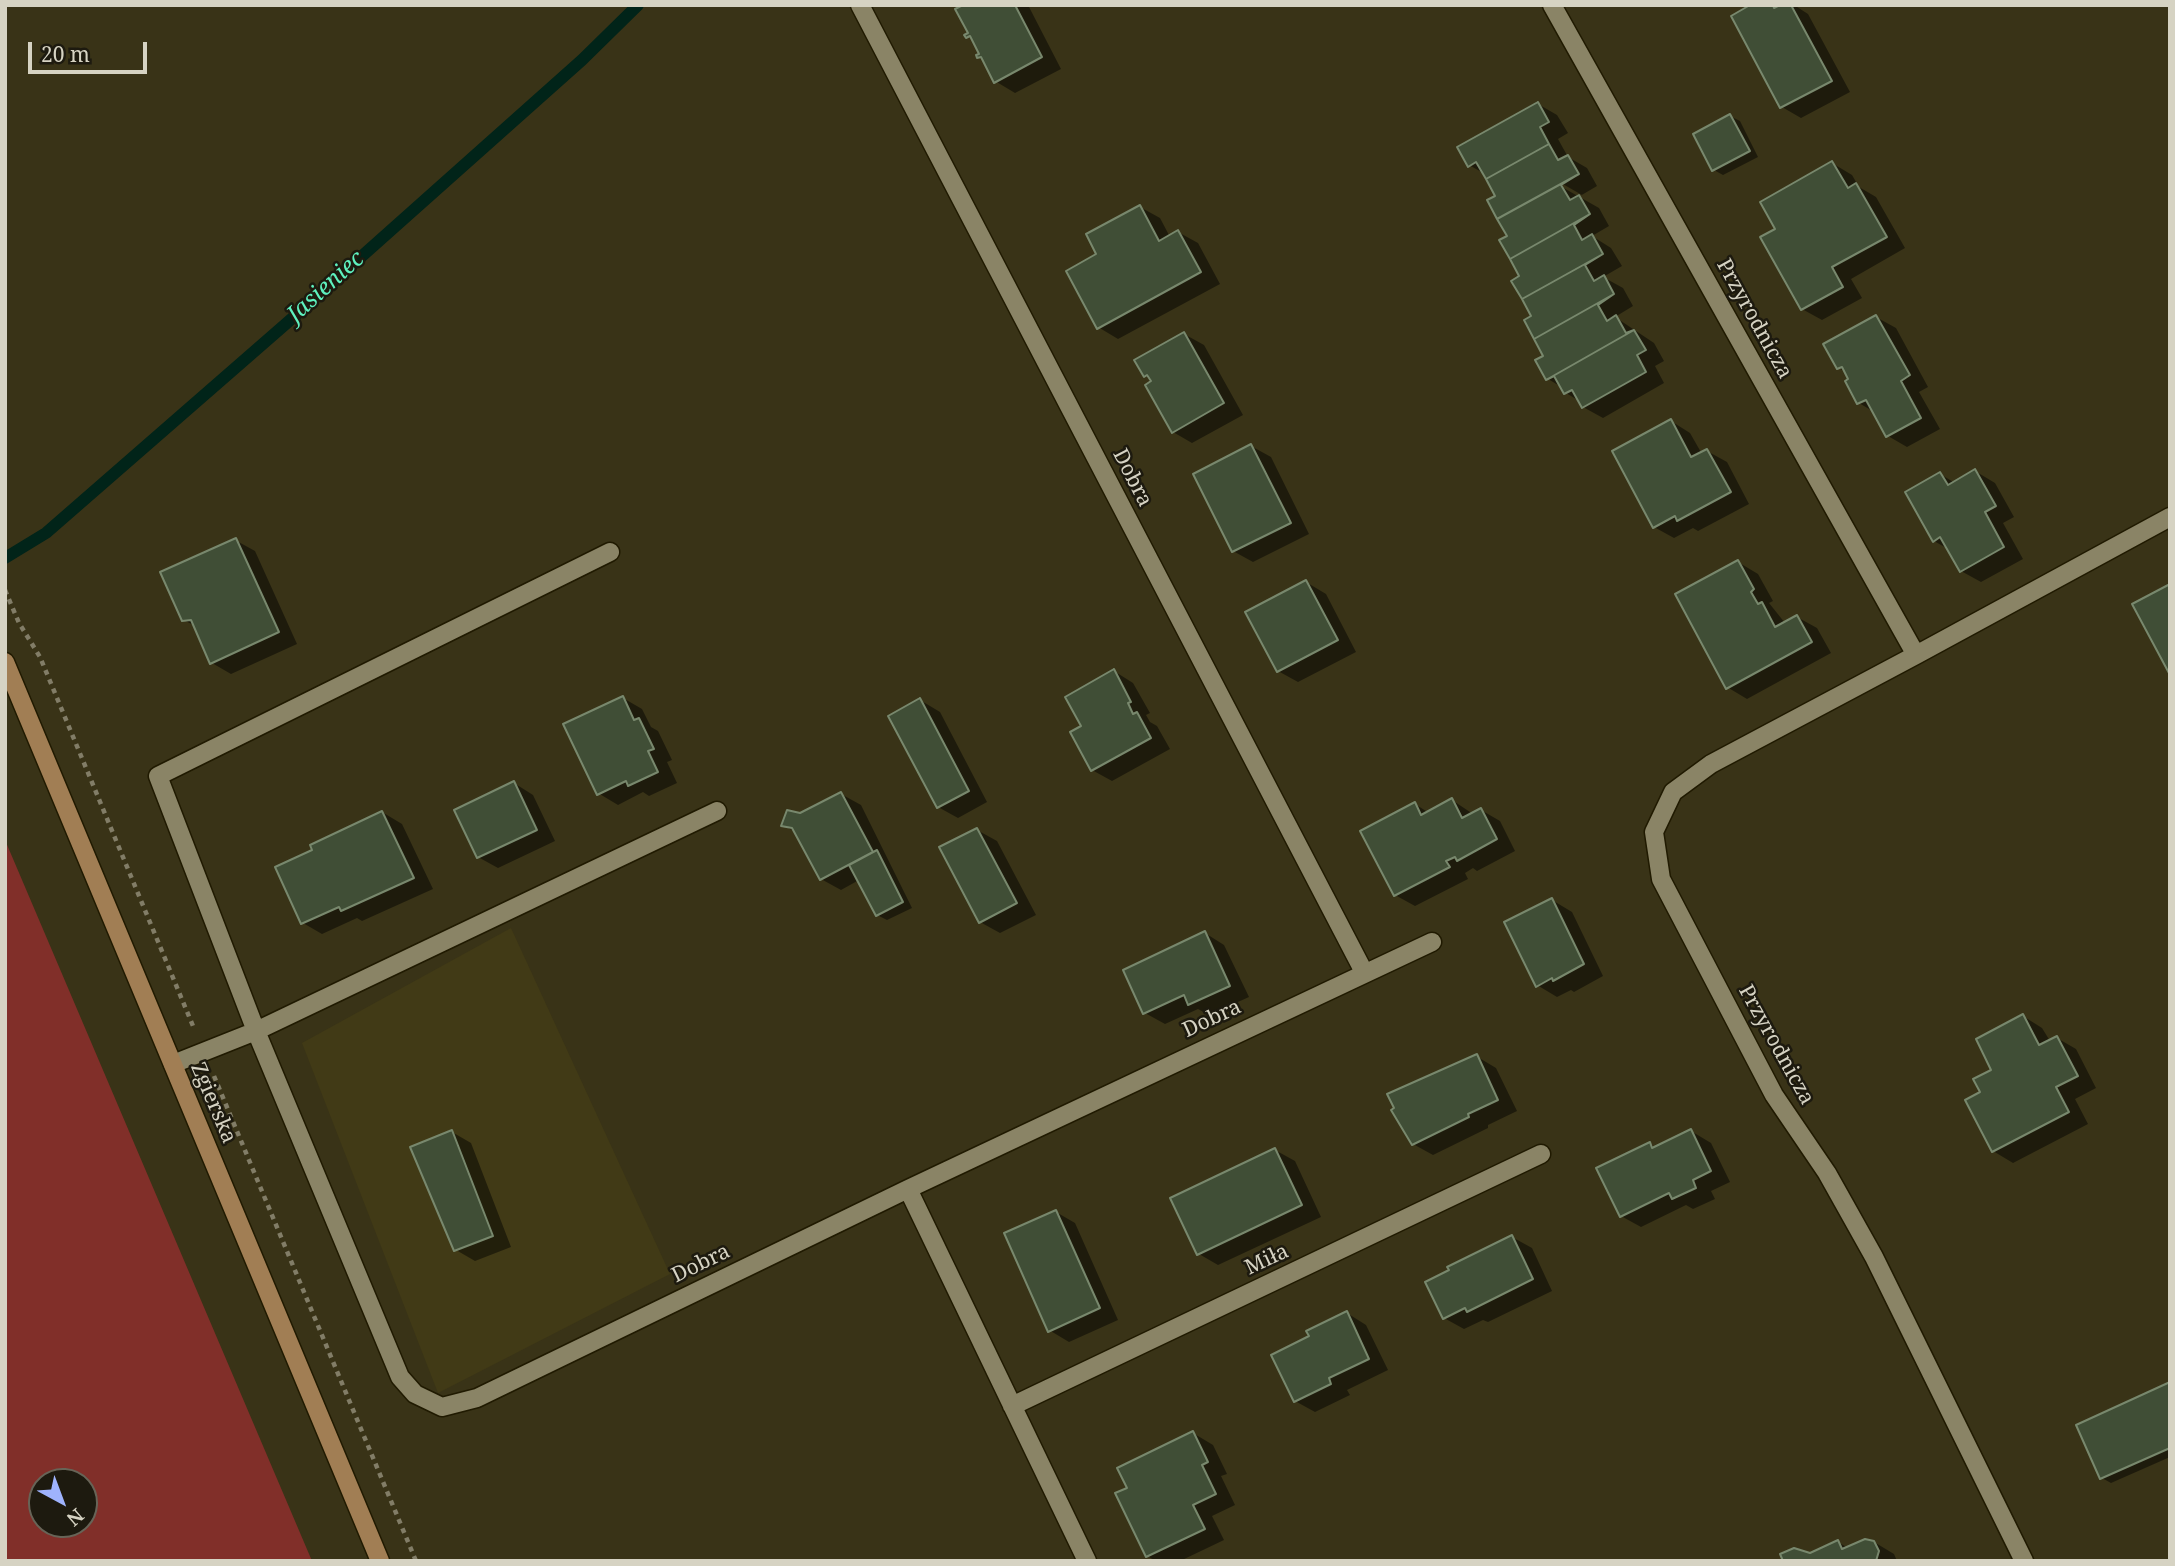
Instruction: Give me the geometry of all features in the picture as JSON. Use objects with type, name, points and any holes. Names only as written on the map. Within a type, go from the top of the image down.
[{"type":"main road","name":"Zgierska","points":[[5,662],[380,1561]]},
{"type":"street","name":"Dobra","points":[[860,5],[1364,972]]},
{"type":"street","name":"Przyrodnicza","points":[[1552,5],[1916,655]]},
{"type":"street","name":"Przyrodnicza","points":[[2024,1561],[1874,1257],[1827,1173],[1774,1095],[1661,879],[1654,832],[1673,792],[1711,764],[2170,517]]},
{"type":"street","name":"Dobra","points":[[610,552],[158,776],[256,1031],[401,1377],[415,1394],[442,1407],[477,1398],[908,1189],[1432,942]]},
{"type":"street","points":[[173,1064],[256,1031],[717,811]]},
{"type":"street","name":"Miła","points":[[1012,1406],[1541,1154]]},
{"type":"street","points":[[908,1189],[1087,1561]]},
{"type":"path","points":[[5,590],[10,603]]},
{"type":"shaded area","points":[[5,840],[312,1561],[5,1561]]},
{"type":"shaded area","points":[[511,928],[670,1274],[438,1393],[302,1043]]},
{"type":"building","points":[[963,5],[1015,5],[1042,57],[994,83],[981,57],[977,58],[976,55],[979,54],[970,36],[966,38],[964,35],[968,33],[955,9]]},
{"type":"building","points":[[1750,5],[1773,5],[1774,8],[1791,5],[1832,81],[1780,108],[1731,16]]},
{"type":"building","points":[[1538,102],[1549,122],[1540,127],[1549,144],[1486,179],[1476,162],[1468,167],[1457,147]]},
{"type":"building","points":[[1730,114],[1750,151],[1712,171],[1693,134]]},
{"type":"building","points":[[1549,144],[1558,160],[1568,155],[1579,174],[1497,219],[1487,200],[1495,196],[1486,179]]},
{"type":"building","points":[[1832,161],[1848,188],[1856,183],[1887,237],[1832,267],[1843,287],[1801,310],[1760,237],[1775,229],[1760,202]]},
{"type":"building","points":[[1579,174],[1561,185],[1570,200],[1579,195],[1590,214],[1510,259],[1499,240],[1507,236],[1497,219]]},
{"type":"building","points":[[1140,205],[1159,241],[1178,230],[1201,272],[1097,329],[1066,271],[1096,254],[1086,234]]},
{"type":"building","points":[[1590,214],[1574,225],[1582,240],[1592,234],[1603,254],[1522,299],[1511,281],[1519,276],[1510,259]]},
{"type":"building","points":[[1603,254],[1585,265],[1594,281],[1604,275],[1614,294],[1534,339],[1524,320],[1531,316],[1522,299]]},
{"type":"building","points":[[1614,294],[1598,305],[1607,321],[1616,315],[1626,333],[1634,330],[1546,380],[1535,360],[1543,356],[1534,339]]},
{"type":"building","points":[[1876,315],[1910,375],[1901,381],[1921,418],[1886,437],[1866,400],[1857,404],[1845,381],[1848,379],[1842,367],[1837,369],[1823,344]]},
{"type":"building","points":[[1634,330],[1646,350],[1637,355],[1646,372],[1582,408],[1572,390],[1564,394],[1554,376],[1546,380]]},
{"type":"building","points":[[1184,332],[1224,403],[1172,433],[1145,385],[1151,381],[1147,375],[1144,377],[1134,360]]},
{"type":"building","points":[[1671,419],[1691,457],[1707,449],[1731,492],[1677,521],[1675,516],[1653,528],[1612,451]]},
{"type":"building","points":[[1251,444],[1291,523],[1232,552],[1193,474]]},
{"type":"building","points":[[1975,469],[1996,506],[1985,512],[2004,547],[1960,572],[1940,537],[1933,542],[1905,492],[1940,472],[1948,485]]},
{"type":"building","points":[[236,538],[279,632],[210,664],[191,620],[182,621],[160,572]]},
{"type":"building","points":[[1738,560],[1754,589],[1751,592],[1758,604],[1762,602],[1775,627],[1797,615],[1812,642],[1726,689],[1675,594]]},
{"type":"building","points":[[1306,580],[1338,640],[1277,672],[1245,612]]},
{"type":"building","points":[[2170,584],[2170,675],[2132,604]]},
{"type":"building","points":[[1114,669],[1131,702],[1128,703],[1133,714],[1137,712],[1151,738],[1091,771],[1070,732],[1081,726],[1065,697]]},
{"type":"building","points":[[623,696],[634,720],[639,718],[654,749],[648,751],[658,772],[628,786],[626,781],[597,795],[563,724]]},
{"type":"building","points":[[920,698],[969,791],[937,808],[888,716]]},
{"type":"building","points":[[514,781],[537,830],[477,858],[454,810]]},
{"type":"building","points":[[841,792],[873,852],[820,880],[792,828],[781,826],[787,810],[800,813]]},
{"type":"building","points":[[1452,798],[1462,818],[1481,808],[1497,839],[1457,861],[1455,857],[1446,861],[1450,867],[1394,896],[1360,831],[1415,802],[1421,815]]},
{"type":"building","points":[[382,811],[414,878],[341,911],[339,907],[301,924],[275,867],[312,850],[310,845]]},
{"type":"building","points":[[977,828],[1017,903],[979,923],[939,847]]},
{"type":"building","points":[[877,850],[903,902],[876,916],[849,865]]},
{"type":"building","points":[[1552,898],[1584,964],[1536,987],[1504,922]]},
{"type":"building","points":[[1205,931],[1230,986],[1188,1005],[1184,995],[1143,1014],[1123,970]]},
{"type":"building","points":[[2023,1014],[2039,1045],[2057,1036],[2078,1076],[2056,1087],[2069,1112],[1992,1152],[1965,1100],[1980,1092],[1973,1079],[1991,1070],[1976,1039]]},
{"type":"building","points":[[1477,1054],[1498,1100],[1412,1145],[1391,1110],[1394,1108],[1387,1094]]},
{"type":"building","points":[[1691,1129],[1711,1171],[1693,1180],[1696,1188],[1672,1199],[1669,1193],[1620,1217],[1596,1168],[1650,1142],[1652,1148]]},
{"type":"building","points":[[452,1130],[493,1236],[454,1251],[410,1147]]},
{"type":"building","points":[[1275,1148],[1302,1205],[1197,1255],[1170,1198]]},
{"type":"building","points":[[1056,1210],[1100,1308],[1048,1332],[1004,1233]]},
{"type":"building","points":[[1512,1235],[1533,1279],[1467,1312],[1465,1308],[1443,1319],[1425,1282],[1449,1270],[1447,1267]]},
{"type":"building","points":[[1347,1311],[1369,1359],[1329,1378],[1331,1384],[1294,1402],[1271,1355],[1309,1336],[1306,1331]]},
{"type":"building","points":[[2170,1382],[2170,1448],[2100,1479],[2076,1425]]},
{"type":"building","points":[[1193,1431],[1208,1462],[1202,1465],[1216,1494],[1193,1505],[1205,1529],[1146,1557],[1115,1493],[1127,1488],[1117,1468]]},
{"type":"building","points":[[1865,1539],[1874,1541],[1879,1551],[1876,1561],[1783,1561],[1780,1554],[1794,1548],[1810,1553],[1838,1540],[1842,1549]]},
{"type":"waterway","name":"Jasieniec","points":[[5,558],[46,533],[288,322],[582,60],[638,5]]}]
